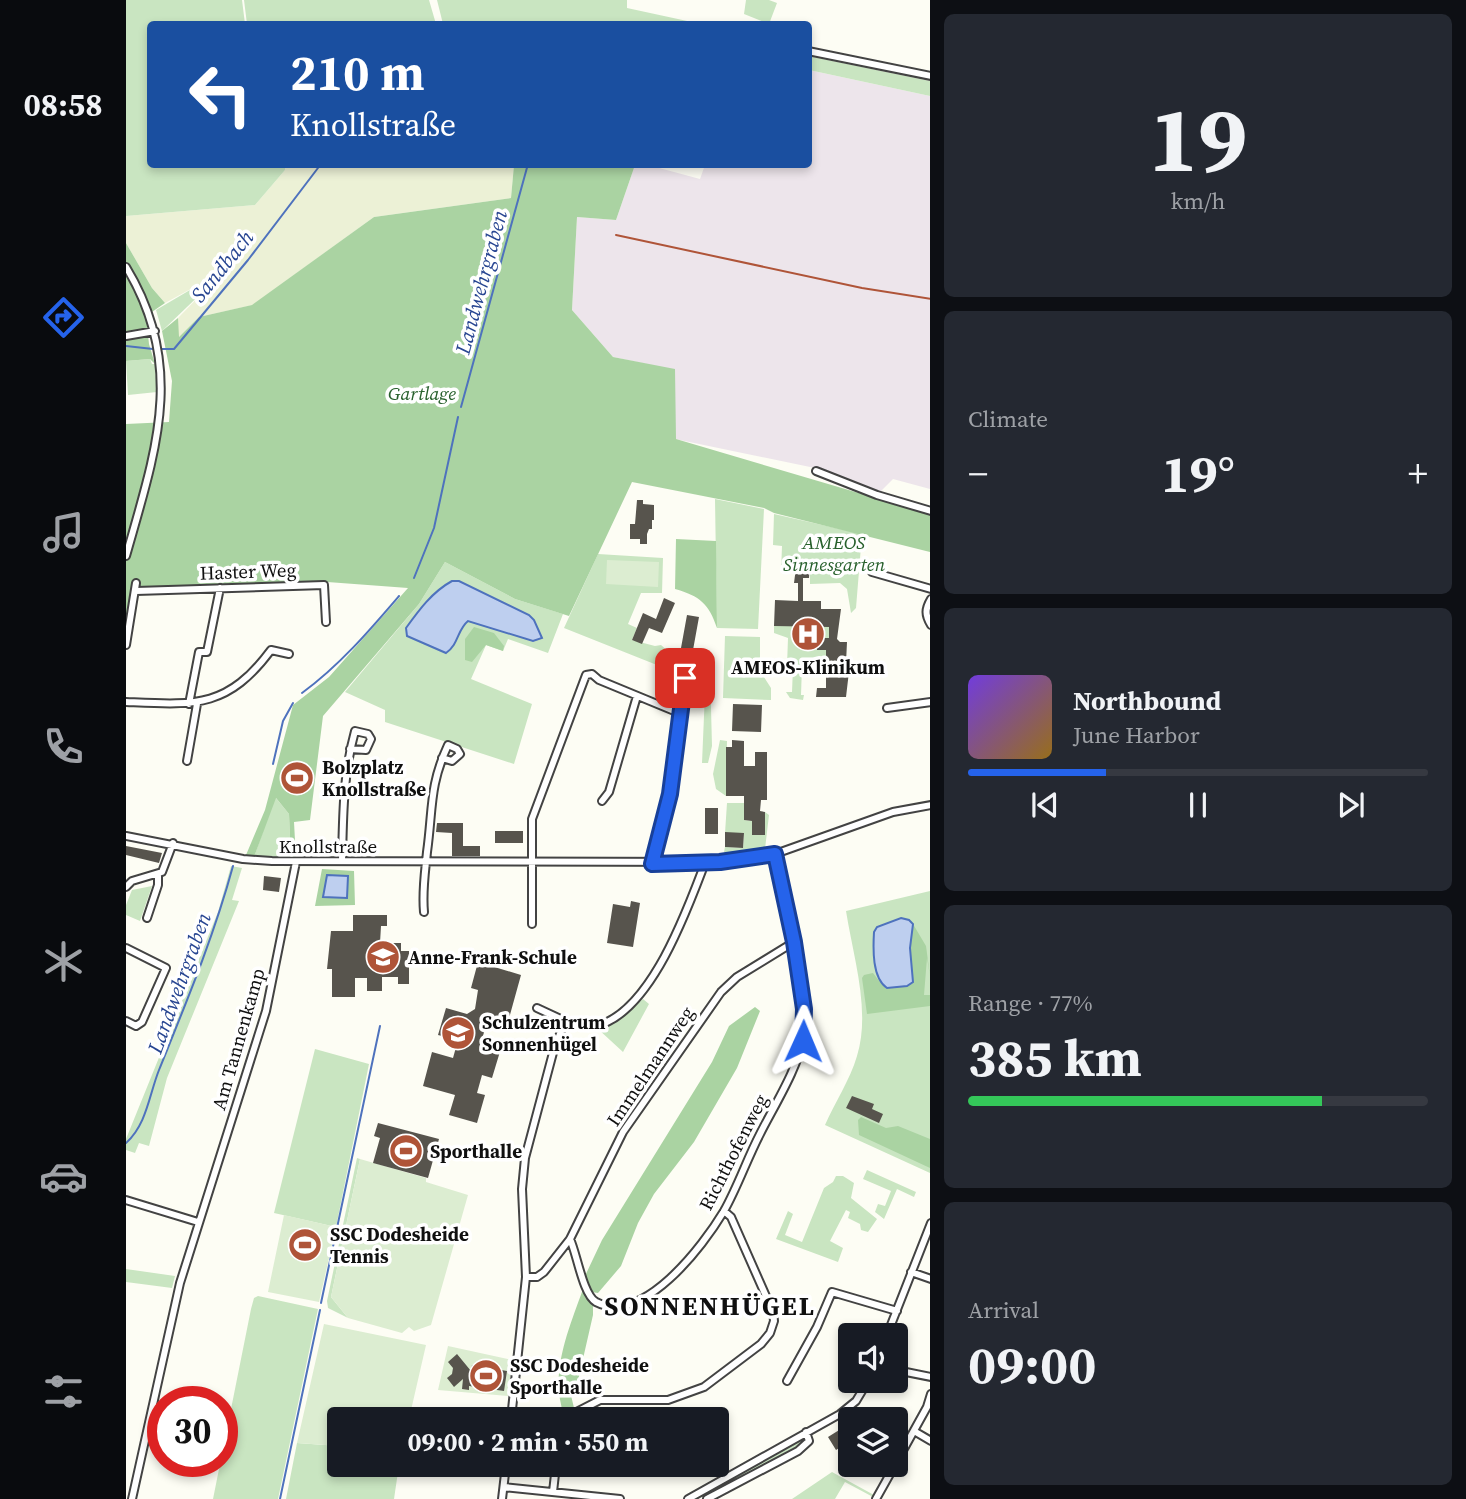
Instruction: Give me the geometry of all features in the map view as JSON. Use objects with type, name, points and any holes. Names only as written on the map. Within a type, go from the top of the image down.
[{"type":"street","points":[[812,52],[930,76]]},
{"type":"street","points":[[126,267],[155,331],[163,381],[160,427],[126,556]]},
{"type":"street","points":[[126,336],[155,331]]},
{"type":"street","points":[[816,471],[877,495],[930,511]]},
{"type":"street","points":[[872,572],[930,589]]},
{"type":"street","points":[[126,646],[136,583]]},
{"type":"street","name":"Haster Weg","points":[[136,591],[324,585],[326,622]]},
{"type":"street","points":[[187,761],[200,652],[207,652],[220,588]]},
{"type":"street","points":[[930,599],[926,607],[926,618],[930,625]]},
{"type":"street","points":[[126,702],[193,704],[224,694],[240,684],[271,650],[289,654]]},
{"type":"street","points":[[532,924],[532,819],[586,675],[592,674],[599,680],[679,713]]},
{"type":"street","points":[[652,864],[670,794],[685,678]]},
{"type":"street","points":[[602,801],[609,792],[637,696]]},
{"type":"street","points":[[887,708],[930,702]]},
{"type":"street","points":[[342,861],[343,806],[350,749]]},
{"type":"street","points":[[424,912],[423,879],[430,799],[442,758]]},
{"type":"street","name":"Knollstraße","points":[[126,836],[173,843],[243,859],[296,862],[705,863],[775,854],[892,812],[930,805]]},
{"type":"street","points":[[126,887],[132,881],[158,875],[165,868],[173,843]]},
{"type":"street","name":"Richthofenweg","points":[[570,1239],[589,1296],[597,1302],[614,1307],[644,1300],[681,1265],[724,1211],[803,1041],[804,1009],[794,942],[775,854]]},
{"type":"street","name":"Am Tannenkamp","points":[[132,1499],[177,1293],[265,1011],[296,862]]},
{"type":"street","points":[[537,1007],[565,1021],[585,1027],[594,1027],[623,1010],[640,995],[664,961],[705,863]]},
{"type":"street","points":[[147,918],[158,886],[158,875]]},
{"type":"street","name":"Immelmannweg","points":[[526,1278],[537,1277],[544,1272],[570,1239],[623,1132],[713,1002],[737,977],[794,942]]},
{"type":"street","points":[[126,948],[166,968],[142,1022],[136,1026],[126,1021]]},
{"type":"street","points":[[512,1407],[526,1278],[522,1189],[525,1158],[554,1049],[565,1021]]},
{"type":"street","points":[[127,1202],[198,1222]]},
{"type":"street","points":[[586,1407],[600,1400],[668,1400],[704,1387],[732,1368],[770,1333],[774,1321],[773,1312],[731,1217],[724,1211]]},
{"type":"street","points":[[892,1323],[930,1223]]},
{"type":"street","points":[[912,1272],[930,1279]]},
{"type":"street","points":[[787,1381],[817,1327],[832,1292],[897,1311]]},
{"type":"street","points":[[908,1372],[930,1377]]},
{"type":"street","points":[[692,1499],[726,1475],[806,1432],[856,1401],[861,1393]]},
{"type":"street","points":[[908,1441],[930,1394]]},
{"type":"street","points":[[914,1431],[930,1441]]},
{"type":"street","points":[[707,1499],[798,1451],[809,1441],[806,1432]]},
{"type":"street","points":[[502,1499],[504,1477]]},
{"type":"street","points":[[553,1492],[555,1477]]},
{"type":"street","points":[[876,1499],[888,1477]]},
{"type":"street","points":[[503,1487],[620,1499]]},
{"type":"shaded area","points":[[812,71],[930,96],[930,489],[893,479],[879,493],[815,468],[675,439],[675,370],[613,357],[572,310],[577,217],[616,220],[634,168],[659,168],[700,179],[704,168],[812,168]]},
{"type":"green space","points":[[126,0],[242,0],[245,21],[147,21],[147,168],[285,170],[255,205],[126,216]]},
{"type":"green space","points":[[244,0],[429,0],[435,21],[247,21]]},
{"type":"green space","points":[[437,0],[627,0],[627,8],[687,21],[442,21]]},
{"type":"green space","points":[[746,0],[769,0],[777,3],[770,21],[762,21],[744,14]]},
{"type":"green space","points":[[812,57],[930,81],[930,96],[812,71]]},
{"type":"green space","points":[[514,168],[511,198],[374,217],[253,305],[199,317],[178,338],[178,318],[213,282],[211,278],[165,303],[152,288],[126,243],[126,216],[255,205],[285,170]]},
{"type":"green space","name":"Gartlage","points":[[514,168],[634,168],[616,220],[577,217],[572,310],[613,357],[675,369],[676,439],[930,514],[930,552],[774,513],[764,508],[632,482],[569,616],[515,599],[445,562],[419,604],[323,716],[310,820],[294,822],[296,859],[291,859],[289,814],[276,798],[254,857],[246,855],[265,810],[293,705],[329,677],[408,588],[314,581],[135,589],[126,630],[126,424],[169,422],[172,381],[162,331],[178,318],[179,337],[199,317],[252,305],[374,217],[511,198]]},
{"type":"green space","points":[[126,243],[152,288],[165,303],[146,316],[149,344],[155,364],[150,359],[126,361]]},
{"type":"green space","points":[[212,277],[213,282],[162,331],[156,310]]},
{"type":"green space","points":[[150,359],[152,364],[155,364],[157,392],[128,395],[126,361]]},
{"type":"green space","points":[[715,499],[764,509],[758,629],[717,628]]},
{"type":"green space","name":"AMEOS Sinnesgarten","points":[[774,514],[862,534],[856,608],[851,613],[847,589],[840,583],[810,584],[810,560],[793,560],[781,573],[782,546],[773,545]]},
{"type":"green space","points":[[676,539],[716,541],[717,628],[711,613],[702,602],[675,589]]},
{"type":"green space","points":[[598,554],[663,558],[662,593],[641,593],[628,624],[637,628],[632,640],[661,645],[681,663],[677,673],[564,628]]},
{"type":"green space","points":[[607,560],[659,562],[658,587],[606,584]]},
{"type":"green space","points":[[445,562],[515,599],[563,614],[548,653],[508,639],[503,651],[486,645],[471,679],[532,704],[514,764],[385,722],[385,710],[345,692],[419,604]]},
{"type":"green space","points":[[833,616],[829,638],[817,638],[817,649],[826,650],[826,659],[807,660],[806,666],[802,666],[803,700],[790,698],[786,692],[792,692],[793,667],[787,666],[788,638],[774,633],[774,626]]},
{"type":"green space","points":[[474,627],[494,633],[504,646],[503,651],[486,645],[472,662],[465,660],[465,639]]},
{"type":"green space","points":[[725,636],[760,637],[760,671],[771,688],[771,700],[723,698]]},
{"type":"green space","points":[[706,669],[710,670],[712,746],[708,763],[702,763]]},
{"type":"green space","points":[[720,740],[727,741],[726,796],[716,789],[713,774]]},
{"type":"green space","name":"Bolzplatz Knollstraße","points":[[292,761],[308,764],[302,795],[286,791]]},
{"type":"green space","points":[[275,797],[289,814],[291,859],[254,857]]},
{"type":"green space","points":[[727,803],[744,803],[744,820],[752,821],[753,835],[765,835],[765,812],[769,815],[765,849],[727,854],[724,852],[725,847],[743,848],[744,833],[725,833]]},
{"type":"green space","points":[[231,866],[242,868],[232,900],[239,901],[167,1078],[149,1146],[139,1143],[135,1153],[126,1150],[126,1139],[218,912]]},
{"type":"green space","points":[[322,869],[354,871],[355,905],[315,906]]},
{"type":"green space","points":[[152,886],[140,921],[126,915],[126,905],[132,890]]},
{"type":"green space","points":[[930,891],[930,1173],[825,1125],[850,1074],[861,1039],[862,1002],[846,911]]},
{"type":"green space","points":[[913,924],[926,946],[930,976],[927,958],[924,995],[930,995],[930,1006],[867,1014],[862,978],[864,975],[873,973],[880,982],[913,982],[910,948]]},
{"type":"green space","points":[[643,999],[649,1004],[623,1052],[598,1029],[612,1023]]},
{"type":"green space","points":[[755,1007],[760,1011],[737,1068],[694,1142],[654,1194],[638,1223],[621,1266],[598,1293],[591,1292],[585,1276],[602,1240],[712,1062],[729,1026]]},
{"type":"green space","points":[[315,1049],[369,1064],[336,1227],[274,1213]]},
{"type":"green space","points":[[861,1117],[886,1128],[898,1126],[930,1139],[930,1168],[859,1135],[858,1120]]},
{"type":"green space","points":[[357,1158],[360,1159],[331,1297],[348,1318],[328,1308],[327,1301]]},
{"type":"green space","points":[[360,1159],[426,1178],[426,1182],[468,1195],[431,1325],[414,1331],[409,1327],[402,1333],[348,1318],[331,1297]]},
{"type":"green space","points":[[867,1170],[916,1192],[914,1197],[897,1189],[884,1219],[875,1212],[878,1204],[885,1206],[891,1191],[863,1179]]},
{"type":"green space","points":[[836,1176],[843,1176],[854,1183],[851,1198],[877,1219],[868,1232],[861,1230],[860,1224],[848,1218],[850,1212],[846,1210],[830,1241],[843,1248],[838,1262],[776,1239],[788,1211],[793,1214],[785,1235],[802,1242],[824,1188],[833,1182]]},
{"type":"green space","name":"SSC Dodesheide Tennis","points":[[284,1215],[336,1227],[319,1302],[268,1292]]},
{"type":"green space","points":[[126,1269],[175,1276],[172,1288],[126,1282]]},
{"type":"green space","points":[[583,1289],[593,1303],[593,1315],[577,1385],[570,1391],[574,1407],[562,1407],[560,1399],[560,1367],[567,1335]]},
{"type":"green space","points":[[258,1296],[318,1309],[278,1499],[213,1499],[217,1477],[238,1477],[238,1386],[236,1386],[254,1298]]},
{"type":"green space","points":[[324,1324],[426,1345],[412,1407],[327,1407],[327,1445],[297,1443]]},
{"type":"green space","points":[[448,1346],[512,1360],[508,1396],[438,1390]]},
{"type":"green space","points":[[802,1439],[803,1442],[795,1448],[708,1496],[701,1496]]},
{"type":"green space","points":[[297,1443],[327,1445],[327,1477],[397,1477],[394,1499],[286,1499]]},
{"type":"green space","points":[[832,1472],[874,1495],[873,1497],[845,1482],[835,1499],[792,1499]]},
{"type":"water","points":[[452,581],[459,581],[529,615],[542,638],[533,641],[468,621],[446,653],[407,636],[406,628],[421,608],[438,590]]},
{"type":"water","points":[[327,875],[348,876],[347,898],[323,897]]},
{"type":"water","points":[[901,918],[913,924],[910,948],[913,982],[907,986],[887,988],[876,970],[874,932],[877,927]]},
{"type":"building","points":[[637,500],[643,500],[643,504],[654,505],[654,520],[652,529],[649,529],[647,534],[647,544],[640,544],[640,539],[630,539],[630,524],[635,524]]},
{"type":"building","points":[[797,560],[810,561],[809,578],[803,578],[803,601],[821,601],[821,609],[841,609],[837,639],[847,642],[846,663],[850,663],[846,697],[816,697],[817,688],[826,688],[826,650],[817,650],[817,638],[829,638],[829,627],[774,626],[775,600],[798,601],[798,583],[794,583]]},
{"type":"building","points":[[664,598],[675,603],[662,633],[649,628],[642,644],[632,640],[643,613],[656,619]]},
{"type":"building","points":[[687,615],[699,617],[693,650],[681,648]]},
{"type":"building","points":[[733,704],[762,705],[761,732],[732,731]]},
{"type":"building","points":[[732,740],[744,741],[744,766],[755,766],[755,752],[767,752],[767,800],[761,800],[760,811],[765,812],[765,835],[752,835],[752,821],[744,820],[744,796],[726,796],[726,747],[732,747]]},
{"type":"building","points":[[705,808],[718,808],[718,834],[705,834]]},
{"type":"building","points":[[437,823],[463,823],[463,846],[480,846],[480,856],[452,856],[452,833],[436,832]]},
{"type":"building","points":[[495,831],[523,831],[523,843],[495,843]]},
{"type":"building","points":[[725,832],[744,833],[743,848],[725,847]]},
{"type":"building","points":[[126,846],[162,853],[159,863],[126,855]]},
{"type":"building","points":[[264,876],[281,878],[279,892],[263,890]]},
{"type":"building","points":[[631,901],[640,903],[633,947],[607,943],[613,904],[630,907]]},
{"type":"building","name":"Anne-Frank-Schule","points":[[353,915],[387,915],[387,926],[381,926],[380,943],[401,943],[401,951],[409,951],[409,984],[398,984],[398,977],[382,977],[382,991],[367,991],[367,978],[355,978],[355,997],[332,997],[332,969],[327,969],[331,931],[353,931]]},
{"type":"building","name":"Schulzentrum Sonnenhügel","points":[[478,962],[521,975],[508,1022],[489,1016],[482,1039],[502,1045],[492,1078],[482,1075],[477,1093],[485,1095],[477,1123],[449,1115],[455,1095],[423,1086],[432,1052],[453,1058],[458,1040],[438,1035],[446,1008],[467,1014],[475,1009],[478,990],[471,988]]},
{"type":"building","points":[[852,1096],[874,1104],[872,1109],[883,1114],[879,1123],[846,1108]]},
{"type":"building","name":"Sporthalle","points":[[378,1123],[439,1139],[428,1178],[373,1163],[380,1138],[374,1136]]},
{"type":"building","name":"SSC Dodesheide Sporthalle","points":[[457,1354],[471,1371],[472,1365],[507,1371],[504,1391],[469,1386],[469,1390],[462,1389],[463,1379],[454,1387],[447,1378],[452,1374],[453,1368],[448,1362]]},
{"type":"building","points":[[838,1431],[838,1449],[836,1450],[828,1437]]},
{"type":"waterway","name":"Sandbach","points":[[158,349],[174,349],[248,260],[318,168]]},
{"type":"waterway","name":"Landwehrgraben","points":[[461,407],[527,168]]},
{"type":"waterway","name":"Sandbach","points":[[126,346],[153,349]]},
{"type":"waterway","name":"Landwehrgraben","points":[[414,578],[434,528],[458,417]]},
{"type":"waterway","name":"Landwehrgraben","points":[[302,693],[341,659],[399,596]]},
{"type":"waterway","name":"Landwehrgraben","points":[[273,764],[283,721],[293,703]]},
{"type":"waterway","name":"Landwehrgraben","points":[[126,1143],[143,1118],[208,944],[233,866]]},
{"type":"waterway","points":[[321,1303],[380,1026]]},
{"type":"waterway","points":[[280,1499],[320,1310]]},
{"type":"railway","points":[[616,235],[862,288],[930,299]]},
{"type":"place","name":"AMEOS-Klinikum","points":[[808,634]]},
{"type":"place","name":"Bolzplatz Knollstraße","points":[[297,778]]},
{"type":"place","name":"Anne-Frank-Schule","points":[[383,957]]},
{"type":"place","name":"Schulzentrum Sonnenhügel","points":[[458,1033]]},
{"type":"place","name":"Sporthalle","points":[[406,1151]]},
{"type":"place","name":"SSC Dodesheide Tennis","points":[[305,1245]]},
{"type":"place","name":"SSC Dodesheide Sporthalle","points":[[486,1376]]},
{"type":"district","name":"SONNENHÜGEL","points":[[710,1306]]},
{"type":"route","points":[[685,678],[670,794],[652,864],[720,862],[775,854],[794,942],[804,1009],[803,1041]]}]
